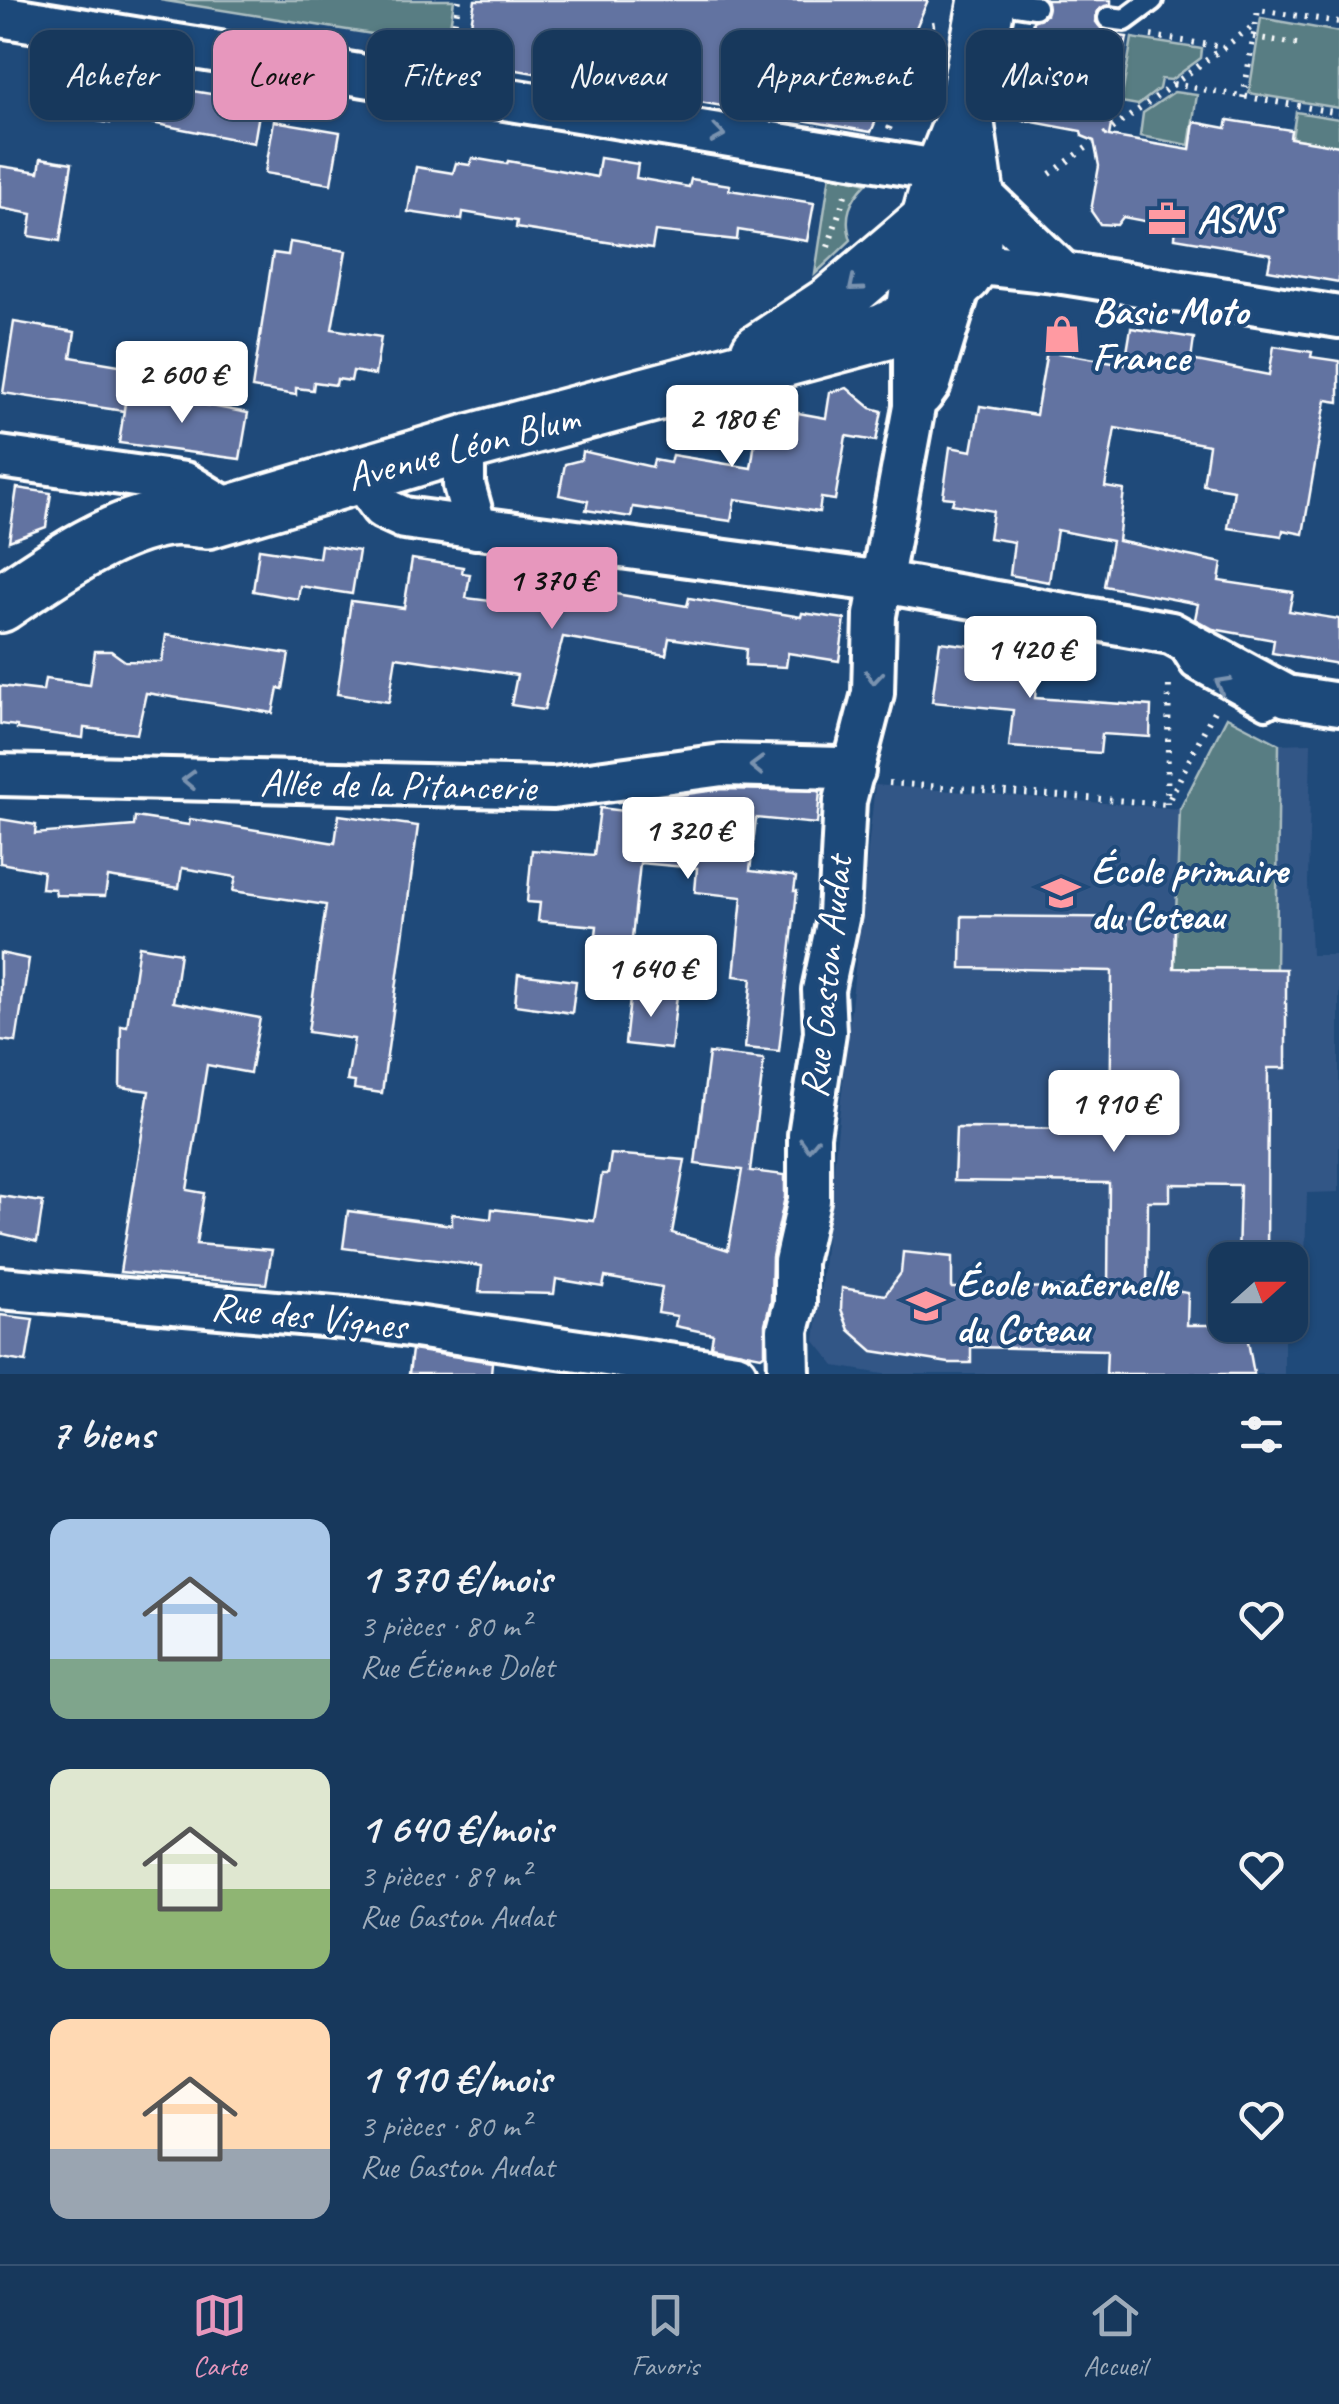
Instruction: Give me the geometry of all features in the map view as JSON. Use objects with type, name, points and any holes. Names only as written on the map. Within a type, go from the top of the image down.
[{"type":"main road","points":[[914,317],[949,193],[988,7]]},
{"type":"main road","points":[[949,193],[968,269]]},
{"type":"main road","name":"Avenue Léon Blum","points":[[719,378],[833,303],[949,193]]},
{"type":"main road","name":"Avenue Léon Blum","points":[[1,604],[30,581],[116,536],[172,517],[220,516],[464,444],[884,332],[914,317],[968,269]]},
{"type":"main road","name":"Avenue Léon Blum","points":[[1,604],[39,604],[168,556],[188,546],[220,516]]},
{"type":"street","points":[[0,16],[868,148],[949,193],[1062,272]]},
{"type":"street","points":[[914,407],[930,384],[968,269],[1062,272],[1339,317]]},
{"type":"street","points":[[914,317],[914,407]]},
{"type":"street","points":[[854,342],[887,371],[914,407]]},
{"type":"street","name":"Rue Gaston Audat","points":[[789,1374],[788,1330],[795,1304],[795,1262],[809,1200],[808,1135],[825,1032],[823,990],[839,914],[845,801],[866,777],[876,616],[914,407]]},
{"type":"street","points":[[464,444],[464,485],[476,528]]},
{"type":"street","points":[[0,457],[185,483],[220,516]]},
{"type":"street","points":[[109,472],[118,508],[116,536]]},
{"type":"street","points":[[358,475],[382,508],[404,518],[884,582],[1170,633],[1286,696],[1339,704]]},
{"type":"street","name":"Allée de la Pitancerie","points":[[0,775],[553,788],[722,765],[840,768],[866,777]]},
{"type":"street","name":"Rue des Vignes","points":[[0,1288],[369,1310],[736,1374]]},
{"type":"lane","points":[[1109,18],[1125,20],[1152,0]]},
{"type":"path","points":[[827,258],[833,226],[846,193],[928,25],[988,7]]},
{"type":"path","points":[[1242,98],[1258,10],[1339,22]]},
{"type":"path","points":[[1104,135],[1256,24]]},
{"type":"path","points":[[1139,34],[1224,48]]},
{"type":"path","points":[[1253,38],[1303,45]]},
{"type":"path","points":[[1174,84],[1339,113]]},
{"type":"path","points":[[1050,174],[1093,143]]},
{"type":"path","points":[[1167,804],[1170,633]]},
{"type":"path","points":[[1167,804],[1219,701]]},
{"type":"path","points":[[866,777],[1167,804]]},
{"type":"shaded area","points":[[1227,717],[1279,744],[1311,743],[1311,955],[1339,955],[1339,1192],[1307,1193],[1305,1242],[1208,1242],[1208,1342],[1284,1342],[1284,1374],[883,1374],[835,1366],[815,1341],[875,785],[1180,809]]},
{"type":"green space","points":[[160,0],[454,0],[449,30],[367,30],[367,33]]},
{"type":"green space","points":[[1261,18],[1339,32],[1339,108],[1249,93]]},
{"type":"green space","points":[[1132,38],[1202,49],[1201,58],[1171,80],[1161,79],[1159,89],[1138,105],[1123,102]]},
{"type":"green space","points":[[1174,92],[1197,95],[1189,145],[1140,136],[1143,113]]},
{"type":"green space","points":[[1296,112],[1339,119],[1339,146],[1292,138]]},
{"type":"green space","points":[[830,174],[867,183],[850,209],[851,240],[815,274]]},
{"type":"green space","points":[[1227,717],[1279,744],[1276,969],[1174,968],[1180,809]]},
{"type":"building","points":[[475,0],[928,0],[915,30],[721,30],[721,106],[701,102],[701,30],[533,30],[533,73],[513,69],[513,30],[470,30]]},
{"type":"building","points":[[1046,0],[1111,0],[1111,4],[1098,11],[1096,22],[1103,30],[1032,30],[1033,21],[1046,15]]},
{"type":"building","points":[[193,91],[213,94],[213,120],[258,120],[254,143],[137,120],[193,120]]},
{"type":"building","points":[[802,120],[876,120],[871,132]]},
{"type":"building","points":[[1022,120],[1112,120],[1109,136],[1190,150],[1194,122],[1226,128],[1228,120],[1291,130],[1290,138],[1339,146],[1339,282],[1268,270],[1271,254],[1175,238],[1176,227],[1123,217],[1117,225],[1100,224],[1091,211],[1099,166],[1094,141],[1082,136],[1081,131]]},
{"type":"building","points":[[274,121],[340,132],[331,184],[265,173]]},
{"type":"building","points":[[41,158],[72,163],[60,241],[29,236],[32,214],[0,208],[0,166],[39,172]]},
{"type":"building","points":[[472,158],[597,177],[600,158],[638,164],[636,178],[689,187],[691,179],[730,185],[729,190],[814,203],[807,241],[738,230],[737,240],[655,231],[652,249],[516,228],[517,221],[463,212],[462,220],[408,212],[416,167],[453,173],[456,163],[470,165]]},
{"type":"building","points":[[290,242],[346,251],[332,329],[381,337],[375,375],[353,371],[351,381],[337,379],[336,385],[314,382],[313,390],[296,388],[296,395],[252,388],[273,253],[288,255]]},
{"type":"building","points":[[14,322],[75,332],[71,357],[131,367],[124,411],[3,393]]},
{"type":"building","points":[[1131,328],[1194,338],[1191,360],[1269,375],[1274,346],[1339,361],[1339,402],[1326,400],[1303,534],[1283,530],[1282,536],[1228,528],[1234,490],[1203,485],[1209,445],[1115,428],[1105,487],[1124,490],[1118,541],[1222,563],[1219,581],[1293,592],[1289,611],[1339,619],[1339,664],[1272,653],[1274,640],[1213,629],[1195,619],[1198,604],[1104,586],[1112,541],[1057,530],[1049,582],[1010,575],[1014,542],[989,538],[993,511],[952,504],[954,498],[943,497],[950,447],[972,451],[980,406],[1036,415],[1047,351],[1125,364]]},
{"type":"building","points":[[847,388],[871,408],[882,411],[876,441],[846,436],[835,500],[821,498],[819,512],[735,499],[731,521],[633,507],[631,517],[586,510],[588,501],[559,495],[565,464],[581,460],[582,451],[652,467],[654,460],[670,463],[672,455],[751,468],[758,421],[796,427],[798,413],[826,418],[830,392]]},
{"type":"building","points":[[127,390],[248,413],[240,459],[119,443]]},
{"type":"building","points":[[17,488],[51,493],[46,527],[9,541]]},
{"type":"building","points":[[321,545],[359,551],[352,594],[300,586],[298,599],[253,591],[259,549],[319,558]]},
{"type":"building","points":[[412,559],[463,567],[462,573],[470,574],[466,598],[523,605],[527,579],[687,606],[689,598],[801,617],[802,613],[845,619],[839,661],[788,653],[786,667],[745,665],[746,649],[669,638],[666,655],[563,637],[544,710],[511,705],[517,675],[396,657],[389,702],[337,694],[351,601],[404,608]]},
{"type":"building","points":[[166,635],[289,654],[283,689],[278,688],[273,713],[146,693],[137,734],[84,728],[83,738],[0,724],[0,686],[43,691],[45,679],[90,685],[95,651],[111,651],[125,661],[162,662]]},
{"type":"building","points":[[940,642],[1036,654],[1039,656],[1035,698],[1151,706],[1150,737],[1102,734],[1100,753],[1009,747],[1013,710],[932,702]]},
{"type":"building","points":[[723,789],[820,791],[817,824],[756,818],[750,871],[796,878],[779,1051],[745,1048],[752,978],[734,976],[742,897],[695,892],[697,868],[640,863],[631,948],[595,944],[597,926],[538,921],[540,903],[527,902],[532,850],[594,855],[600,808],[664,816],[665,797]]},
{"type":"building","points":[[339,815],[418,826],[382,1093],[354,1089],[355,1082],[347,1081],[354,1039],[308,1032],[326,905],[233,891],[236,877],[182,868],[179,888],[108,877],[105,896],[56,895],[55,889],[41,888],[43,871],[0,863],[0,819],[36,825],[35,834],[134,826],[135,817],[189,825],[190,819],[335,843]]},
{"type":"building","points":[[962,916],[1175,918],[1174,968],[1286,969],[1286,1068],[1268,1068],[1267,1242],[1238,1242],[1240,1185],[1170,1184],[1170,1201],[1148,1201],[1147,1287],[1188,1293],[1187,1325],[1208,1325],[1208,1342],[1248,1342],[1254,1374],[1106,1374],[1107,1350],[971,1347],[971,1363],[949,1363],[873,1351],[849,1330],[841,1309],[842,1288],[885,1295],[901,1273],[903,1252],[952,1257],[952,1288],[1108,1287],[1109,1183],[954,1181],[956,1128],[1110,1129],[1112,971],[961,968]]},
{"type":"building","points":[[139,946],[180,953],[173,1002],[260,1018],[250,1073],[207,1065],[187,1190],[204,1193],[196,1244],[272,1250],[266,1284],[120,1272],[149,1091],[120,1087],[121,1025],[127,1026]]},
{"type":"building","points":[[0,953],[29,959],[16,1042],[0,1040]]},
{"type":"building","points":[[518,974],[576,981],[572,1013],[515,1005]]},
{"type":"building","points":[[631,990],[677,995],[671,1049],[625,1044]]},
{"type":"building","points":[[709,1053],[764,1059],[750,1171],[785,1175],[785,1197],[772,1257],[765,1353],[761,1356],[711,1346],[713,1334],[675,1326],[677,1316],[658,1313],[662,1287],[605,1277],[603,1287],[556,1279],[554,1294],[479,1292],[482,1266],[343,1248],[348,1211],[452,1225],[452,1214],[491,1219],[492,1209],[594,1221],[602,1174],[608,1174],[611,1154],[685,1160],[672,1233],[728,1250],[742,1170],[695,1164]]},
{"type":"building","points":[[0,1196],[43,1202],[37,1242],[0,1233]]},
{"type":"building","points":[[0,1315],[33,1319],[26,1362],[0,1358]]},
{"type":"building","points":[[412,1350],[492,1362],[491,1374],[409,1374]]},
{"type":"place","name":"ASNS","points":[[1167,219]]},
{"type":"place","name":"Basic Moto France","points":[[1062,334]]},
{"type":"place","name":"École primaire du Coteau","points":[[1061,893]]},
{"type":"place","name":"École maternelle du Coteau","points":[[926,1306]]}]
